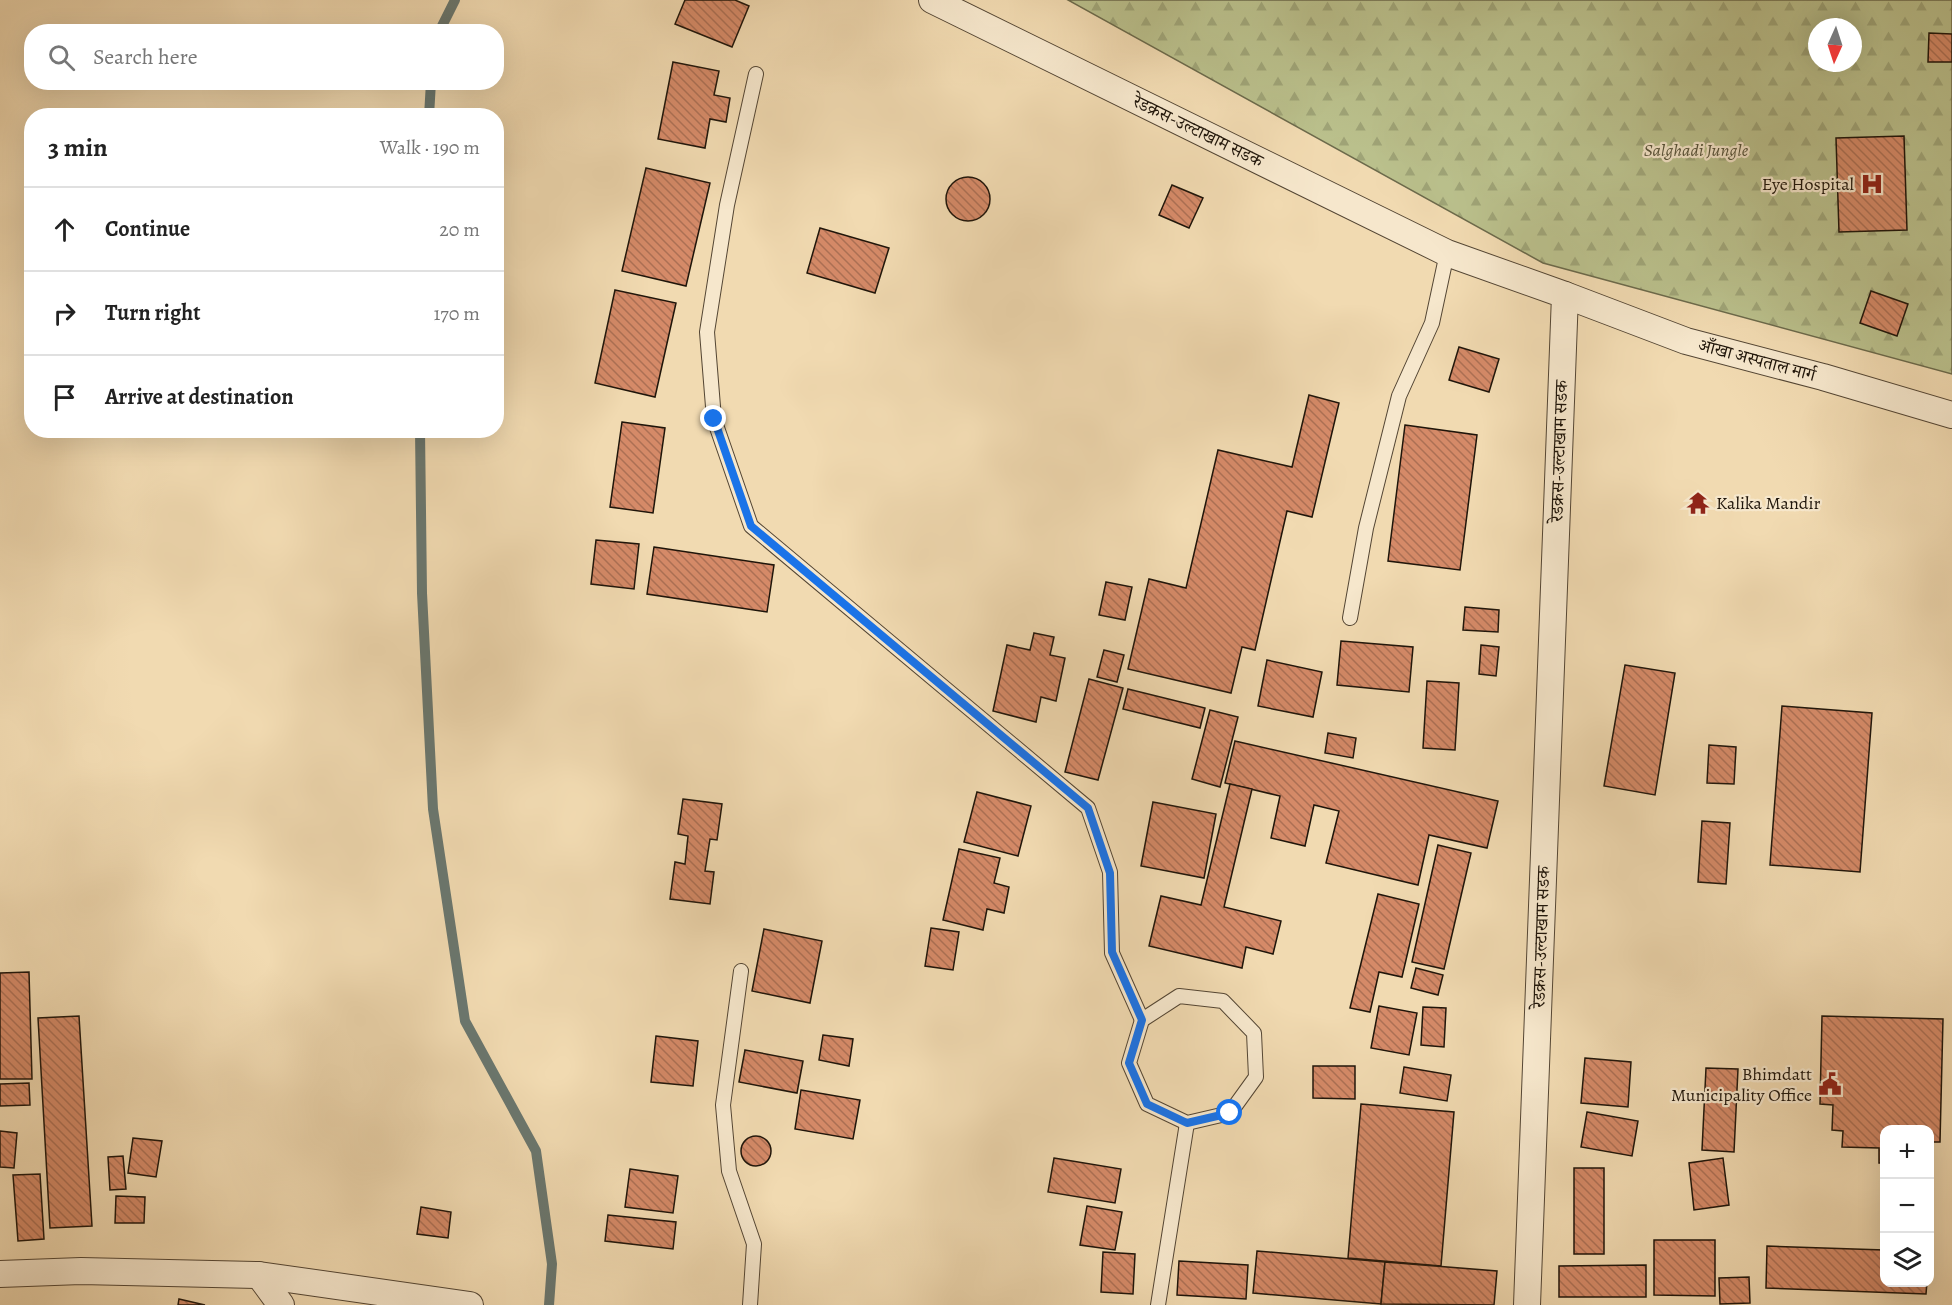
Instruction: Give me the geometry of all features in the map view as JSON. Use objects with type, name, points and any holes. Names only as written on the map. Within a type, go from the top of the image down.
[{"type":"street","name":"रेडक्रस-उल्टाखाम सडक","points":[[932,0],[1447,253],[1565,295],[1527,1305]]},
{"type":"street","name":"आँखा अस्पताल मार्ग","points":[[1565,295],[1686,341],[1823,377],[1952,415]]},
{"type":"street","points":[[0,1274],[81,1271],[259,1275],[470,1305]]},
{"type":"street","points":[[259,1275],[281,1305]]},
{"type":"lane","points":[[756,74],[727,205],[707,332],[714,419],[751,526],[1088,808],[1110,873],[1112,952],[1142,1020]]},
{"type":"lane","points":[[1350,618],[1366,528],[1399,396],[1432,323],[1447,253]]},
{"type":"lane","points":[[741,971],[723,1105],[729,1171],[754,1244],[750,1305]]},
{"type":"lane","points":[[1179,996],[1223,1001],[1254,1033],[1256,1077],[1230,1113],[1187,1123],[1147,1104],[1129,1063],[1142,1020],[1179,996]]},
{"type":"lane","points":[[1158,1305],[1187,1123]]},
{"type":"green space","name":"Salghadi Jungle","points":[[1068,0],[1952,0],[1952,374],[1543,263]]},
{"type":"building","points":[[685,0],[735,0],[749,6],[732,47],[675,24]]},
{"type":"building","points":[[1929,33],[1952,34],[1952,62],[1928,62]]},
{"type":"building","points":[[673,62],[719,71],[714,95],[730,98],[726,122],[710,119],[705,148],[658,139]]},
{"type":"building","name":"Eye Hospital","points":[[1904,136],[1907,230],[1839,232],[1836,138]]},
{"type":"building","points":[[646,168],[710,183],[686,286],[622,271]]},
{"type":"building","points":[[968,177],[983,184],[990,199],[983,214],[968,221],[953,214],[946,199],[953,184]]},
{"type":"building","points":[[1172,185],[1203,198],[1189,228],[1159,215]]},
{"type":"building","points":[[820,228],[889,248],[875,293],[807,273]]},
{"type":"building","points":[[615,290],[676,303],[655,397],[595,383]]},
{"type":"building","points":[[1871,291],[1908,304],[1897,336],[1860,323]]},
{"type":"building","points":[[1459,347],[1499,359],[1489,392],[1449,380]]},
{"type":"building","points":[[1309,395],[1339,403],[1312,517],[1287,511],[1255,650],[1242,647],[1231,693],[1128,669],[1149,579],[1186,588],[1218,450],[1292,467]]},
{"type":"building","points":[[622,422],[665,428],[653,513],[610,507]]},
{"type":"building","points":[[1405,425],[1477,435],[1460,570],[1388,561]]},
{"type":"building","points":[[596,540],[639,544],[634,589],[591,584]]},
{"type":"building","points":[[654,547],[774,565],[767,612],[647,594]]},
{"type":"building","points":[[1106,582],[1132,587],[1125,620],[1099,615]]},
{"type":"building","points":[[1465,607],[1499,610],[1498,632],[1463,630]]},
{"type":"building","points":[[1034,633],[1054,637],[1050,655],[1065,658],[1056,701],[1041,697],[1036,722],[993,711],[1007,645],[1030,650]]},
{"type":"building","points":[[1341,641],[1413,647],[1409,692],[1337,685]]},
{"type":"building","points":[[1481,645],[1499,647],[1496,676],[1479,674]]},
{"type":"building","points":[[1104,650],[1124,655],[1117,682],[1097,677]]},
{"type":"building","points":[[1267,660],[1322,672],[1313,717],[1258,706]]},
{"type":"building","points":[[1625,665],[1675,673],[1655,795],[1604,786]]},
{"type":"building","points":[[1089,679],[1123,688],[1098,780],[1065,772]]},
{"type":"building","points":[[1427,681],[1459,683],[1455,750],[1423,748]]},
{"type":"building","points":[[1128,689],[1205,708],[1200,728],[1123,709]]},
{"type":"building","points":[[1782,706],[1872,713],[1860,872],[1770,865]]},
{"type":"building","points":[[1210,710],[1238,717],[1220,787],[1192,779]]},
{"type":"building","points":[[1328,733],[1356,738],[1353,758],[1325,753]]},
{"type":"building","points":[[1235,741],[1498,801],[1487,848],[1429,835],[1418,885],[1326,863],[1339,811],[1314,805],[1305,846],[1271,838],[1280,796],[1225,783]]},
{"type":"building","points":[[1709,745],[1736,747],[1734,784],[1707,783]]},
{"type":"building","points":[[1230,784],[1252,789],[1224,907],[1281,921],[1273,954],[1246,947],[1242,968],[1149,946],[1161,896],[1201,905]]},
{"type":"building","points":[[977,792],[1031,806],[1018,856],[964,842]]},
{"type":"building","points":[[683,799],[722,804],[717,840],[710,839],[705,871],[714,872],[710,904],[670,899],[675,862],[685,864],[688,836],[678,834]]},
{"type":"building","points":[[1153,802],[1216,814],[1204,878],[1141,866]]},
{"type":"building","points":[[1702,821],[1730,823],[1726,884],[1698,882]]},
{"type":"building","points":[[1438,845],[1471,853],[1444,969],[1412,962]]},
{"type":"building","points":[[959,849],[1000,858],[994,883],[1009,887],[1004,913],[987,909],[983,930],[943,920]]},
{"type":"building","points":[[1378,894],[1419,904],[1402,977],[1379,972],[1370,1012],[1350,1008]]},
{"type":"building","points":[[931,928],[959,932],[953,970],[925,966]]},
{"type":"building","points":[[764,929],[822,941],[810,1003],[752,991]]},
{"type":"building","points":[[1416,968],[1443,975],[1438,995],[1411,988]]},
{"type":"building","points":[[29,972],[32,1079],[0,1079],[0,973]]},
{"type":"building","points":[[1379,1006],[1417,1013],[1409,1055],[1371,1048]]},
{"type":"building","points":[[1423,1007],[1446,1008],[1444,1047],[1421,1045]]},
{"type":"building","points":[[79,1016],[92,1226],[50,1228],[38,1018]]},
{"type":"building","points":[[1822,1016],[1943,1019],[1940,1142],[1934,1142],[1934,1125],[1880,1125],[1879,1163],[1879,1148],[1842,1147],[1843,1131],[1832,1130],[1833,1105],[1820,1104]]},
{"type":"building","points":[[823,1035],[853,1039],[849,1066],[819,1060]]},
{"type":"building","points":[[656,1036],[698,1041],[693,1086],[651,1082]]},
{"type":"building","points":[[745,1050],[803,1061],[797,1093],[739,1082]]},
{"type":"building","points":[[1585,1058],[1631,1062],[1628,1107],[1581,1103]]},
{"type":"building","points":[[1313,1066],[1355,1066],[1355,1099],[1313,1098]]},
{"type":"building","points":[[1404,1067],[1451,1075],[1447,1101],[1400,1093]]},
{"type":"building","points":[[1706,1068],[1738,1069],[1734,1152],[1702,1150]]},
{"type":"building","points":[[29,1083],[30,1105],[0,1106],[0,1084]]},
{"type":"building","points":[[801,1090],[860,1100],[853,1139],[795,1129]]},
{"type":"building","points":[[1361,1104],[1454,1112],[1441,1266],[1348,1258]]},
{"type":"building","points":[[1587,1112],[1638,1121],[1632,1156],[1581,1147]]},
{"type":"building","points":[[0,1131],[17,1133],[14,1168],[0,1167]]},
{"type":"building","points":[[756,1136],[767,1140],[771,1151],[767,1162],[756,1166],[745,1162],[741,1151],[745,1140]]},
{"type":"building","points":[[133,1138],[162,1141],[156,1177],[128,1173]]},
{"type":"building","points":[[123,1156],[126,1189],[110,1190],[108,1157]]},
{"type":"building","points":[[1054,1158],[1121,1169],[1115,1203],[1048,1192]]},
{"type":"building","points":[[1723,1158],[1729,1205],[1694,1210],[1689,1163]]},
{"type":"building","points":[[1574,1168],[1604,1168],[1604,1254],[1574,1254]]},
{"type":"building","points":[[630,1169],[678,1176],[673,1213],[625,1207]]},
{"type":"building","points":[[40,1174],[44,1239],[18,1241],[13,1175]]},
{"type":"building","points":[[116,1196],[145,1197],[144,1223],[115,1223]]},
{"type":"building","points":[[1087,1206],[1122,1212],[1115,1250],[1080,1245]]},
{"type":"building","points":[[421,1207],[451,1212],[448,1238],[417,1234]]},
{"type":"building","points":[[608,1215],[676,1222],[673,1249],[605,1241]]},
{"type":"building","points":[[1654,1240],[1715,1240],[1715,1296],[1654,1295]]},
{"type":"building","points":[[1767,1246],[1880,1250],[1880,1287],[1927,1287],[1926,1294],[1766,1288]]},
{"type":"building","points":[[1257,1251],[1385,1262],[1381,1304],[1253,1293]]},
{"type":"building","points":[[1103,1252],[1135,1254],[1133,1294],[1101,1292]]},
{"type":"building","points":[[1179,1261],[1248,1265],[1246,1299],[1177,1295]]},
{"type":"building","points":[[1385,1262],[1497,1271],[1494,1305],[1381,1304]]},
{"type":"building","points":[[1646,1265],[1646,1297],[1559,1297],[1559,1266]]},
{"type":"building","points":[[1749,1277],[1750,1303],[1720,1304],[1719,1278]]},
{"type":"building","points":[[179,1299],[205,1305],[178,1305]]},
{"type":"waterway","points":[[443,24],[455,0]]},
{"type":"waterway","points":[[429,108],[431,90]]},
{"type":"waterway","points":[[420,438],[422,593],[433,809],[465,1021],[536,1151],[552,1264],[549,1305]]},
{"type":"place","name":"Eye Hospital","points":[[1872,184]]},
{"type":"place","name":"Kalika Mandir","points":[[1698,503]]},
{"type":"place","name":"Bhimdatt Municipality Office","points":[[1830,1084]]},
{"type":"route","points":[[714,419],[751,526],[1088,808],[1110,873],[1112,952],[1142,1020],[1129,1063],[1147,1104],[1187,1123],[1230,1113]]}]
